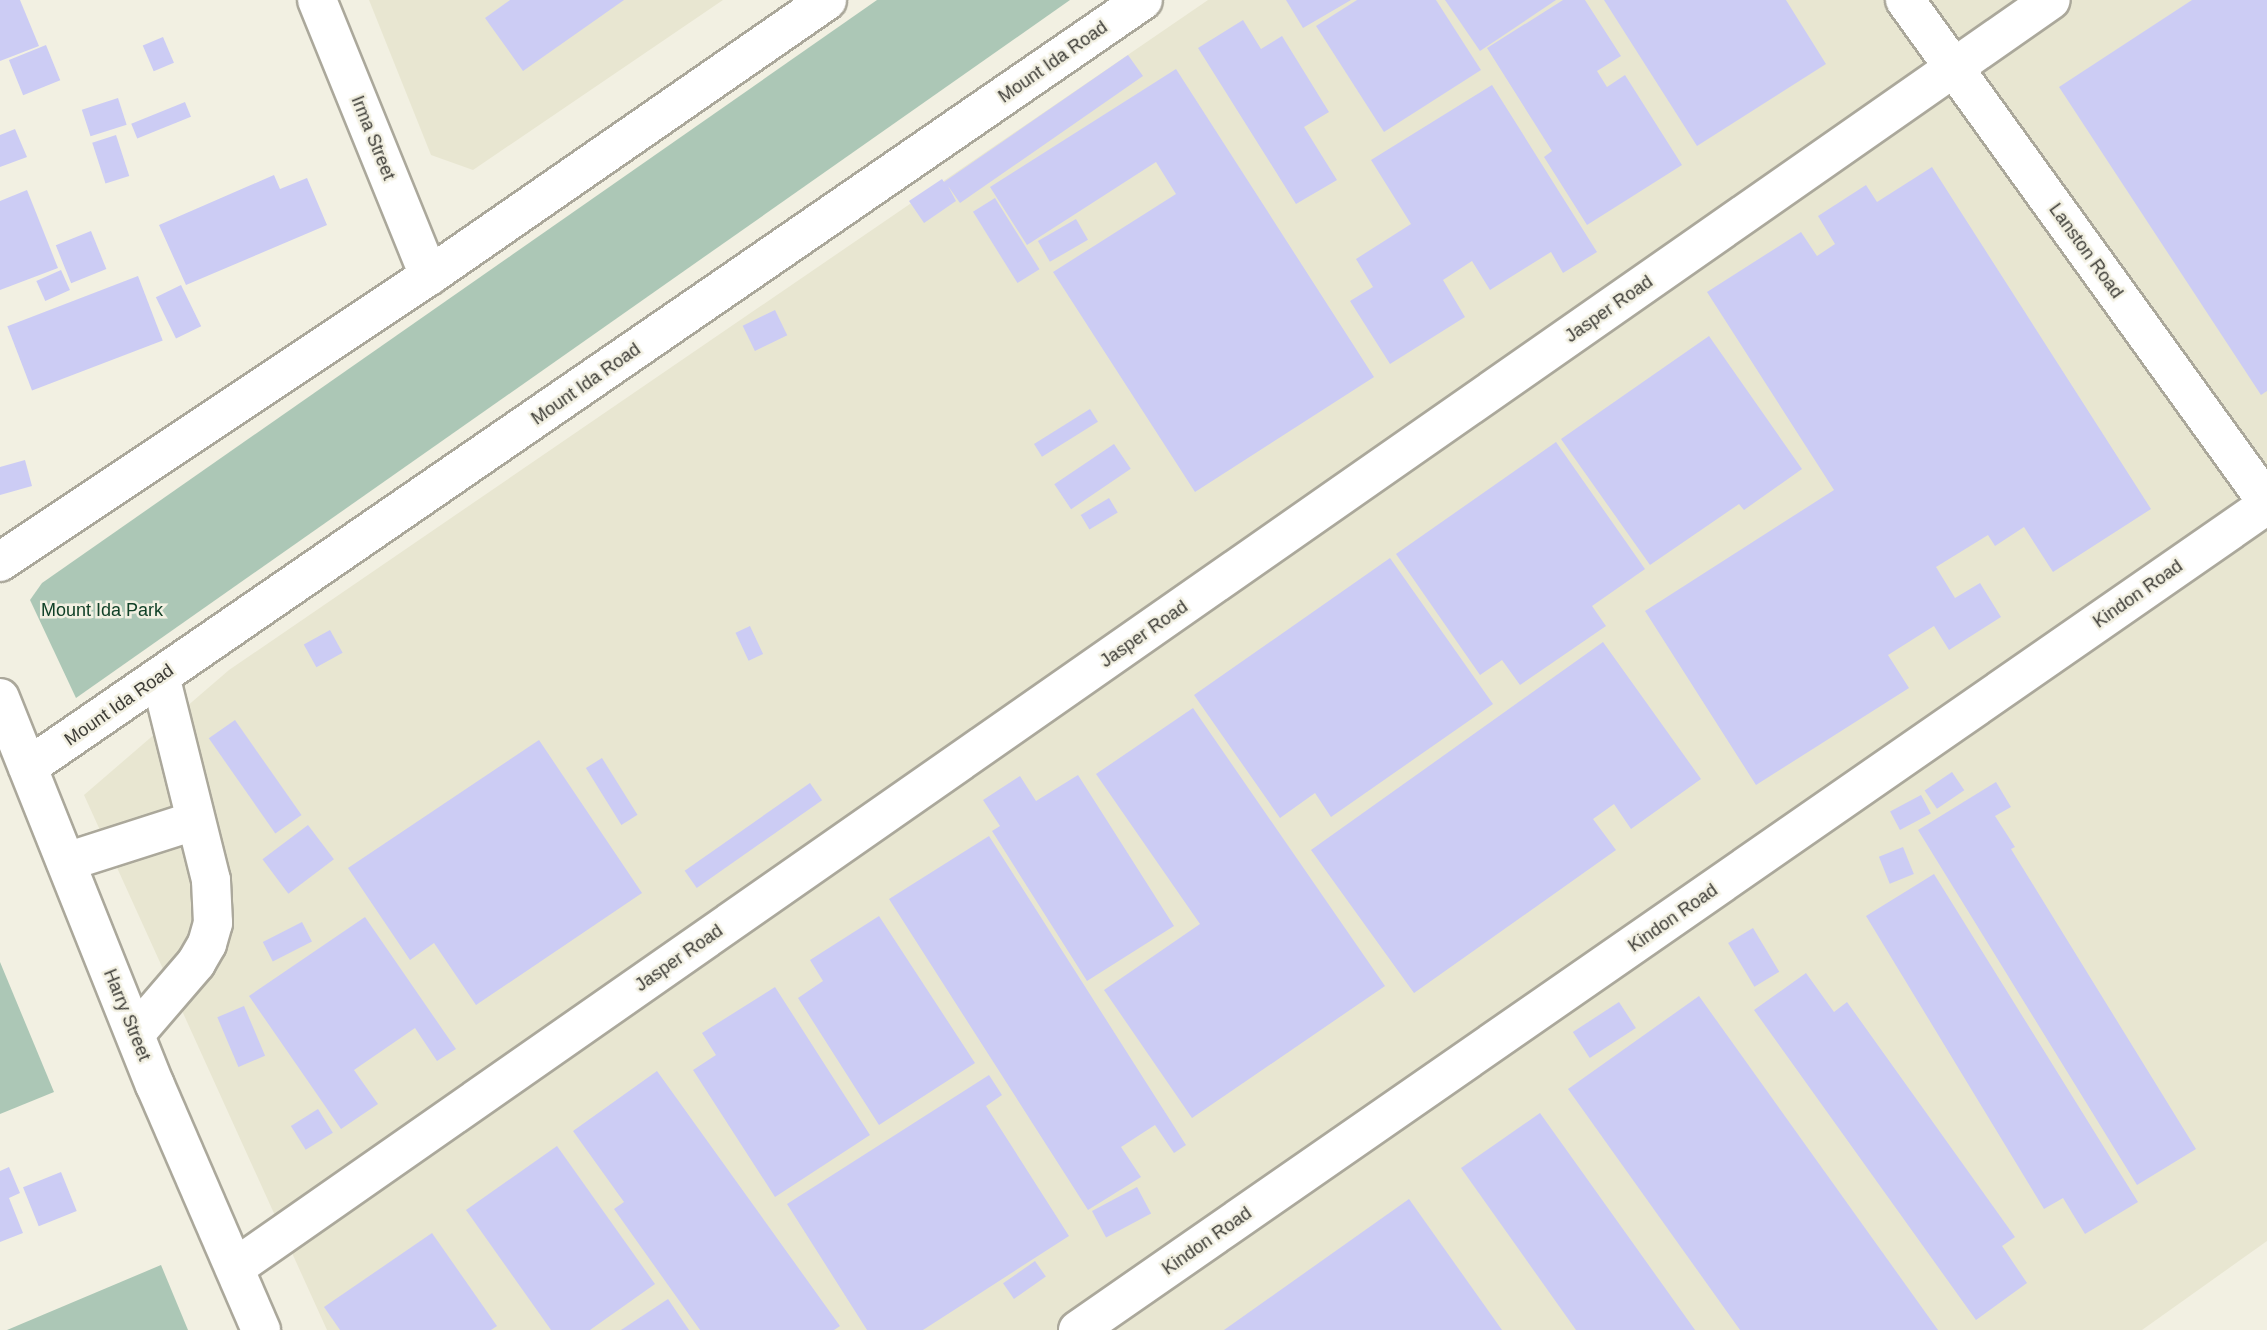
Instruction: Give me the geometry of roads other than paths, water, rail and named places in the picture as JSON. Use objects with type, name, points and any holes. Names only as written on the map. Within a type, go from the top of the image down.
[{"type":"street","name":"Irma Street","points":[[317,0],[429,276]]},
{"type":"street","points":[[0,562],[429,276],[827,0]]},
{"type":"street","name":"Mount Ida Road","points":[[28,767],[1143,0]]},
{"type":"street","name":"Lanston Road","points":[[1905,0],[2267,503]]},
{"type":"street","name":"Jasper Road","points":[[236,1267],[2051,0]]},
{"type":"street","name":"Kindon Road","points":[[1078,1330],[2267,503]]},
{"type":"street","points":[[135,1034],[196,962],[207,944],[213,923],[211,880],[194,821],[160,677]]},
{"type":"street","name":"Harry Street","points":[[0,698],[135,1034],[261,1330]]},
{"type":"street","points":[[66,862],[194,821]]},
{"type":"park label","name":"Mount Ida Park","points":[[102,610]]}]
